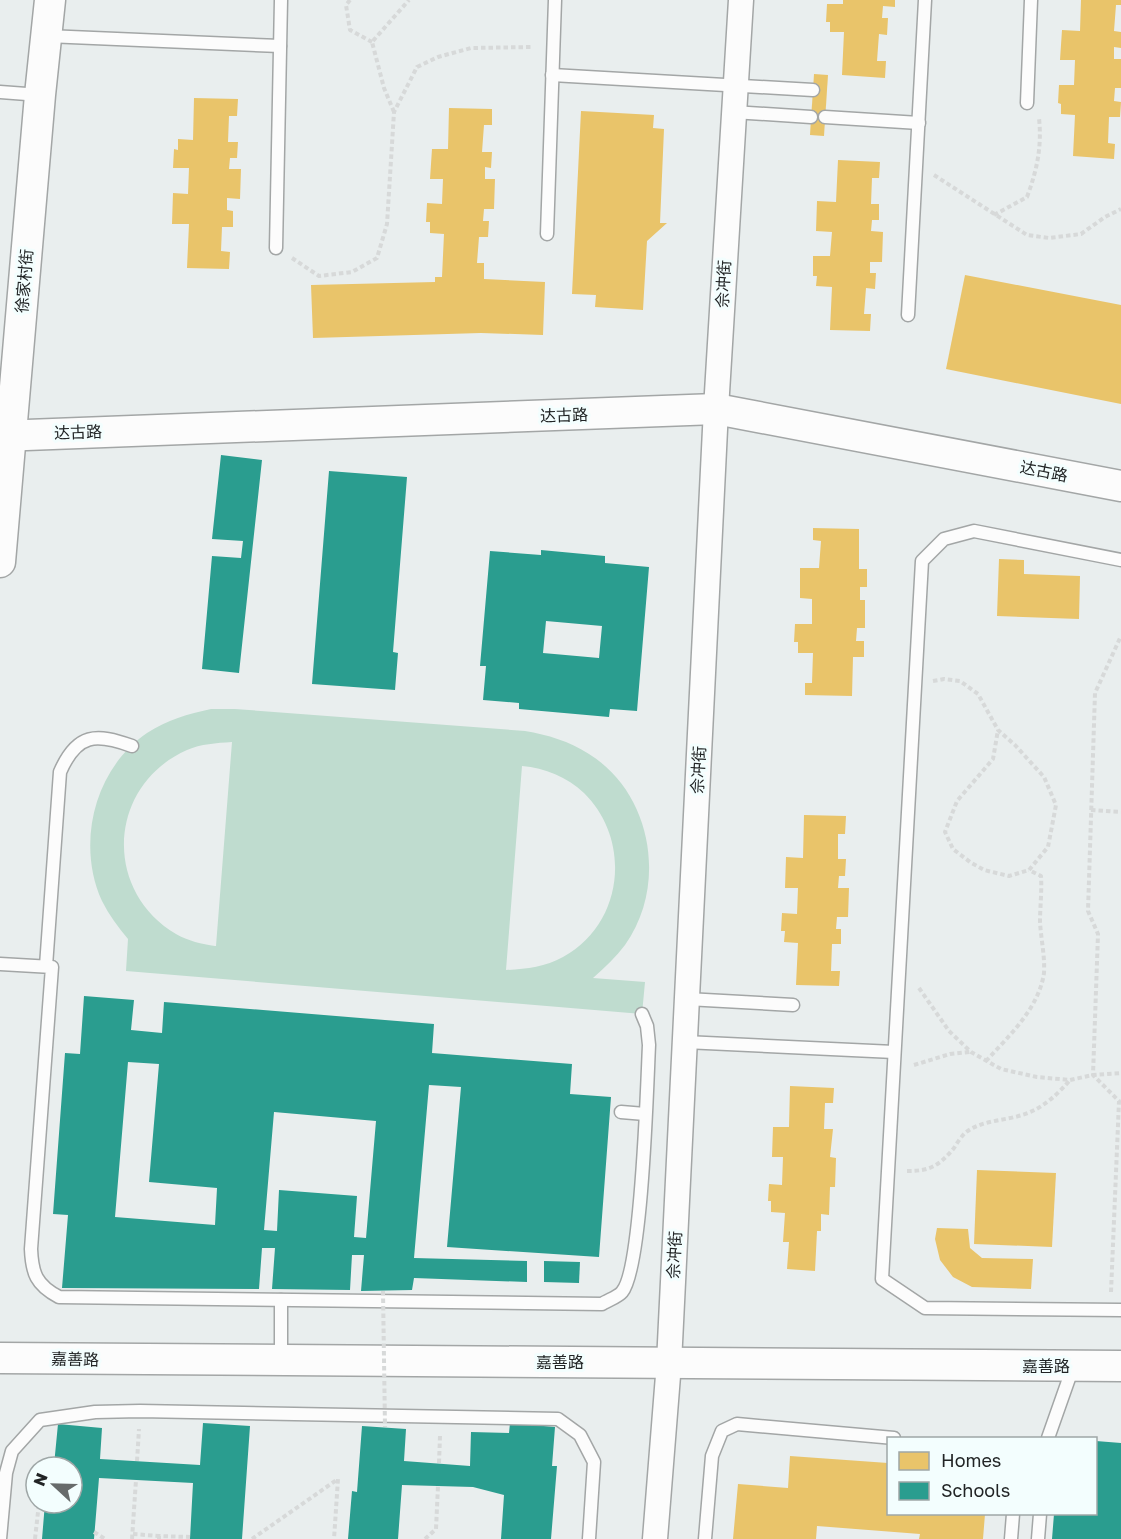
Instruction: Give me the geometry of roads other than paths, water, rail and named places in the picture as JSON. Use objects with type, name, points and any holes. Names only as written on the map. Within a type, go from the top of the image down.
[{"type":"street","name":"徐家村街","points":[[0,562],[5,435],[50,0]]},
{"type":"street","name":"佘冲街","points":[[655,1539],[669,1363],[716,409],[741,0]]},
{"type":"street","name":"达古路","points":[[5,435],[716,409],[1121,486]]},
{"type":"street","name":"嘉善路","points":[[0,1358],[1121,1366]]},
{"type":"lane","points":[[276,248],[281,0]]},
{"type":"lane","points":[[547,234],[555,0]]},
{"type":"lane","points":[[908,315],[925,0]]},
{"type":"lane","points":[[1027,102],[1031,0]]},
{"type":"lane","points":[[46,36],[280,46]]},
{"type":"lane","points":[[552,75],[813,90]]},
{"type":"lane","points":[[0,92],[40,95]]},
{"type":"lane","points":[[734,112],[811,117]]},
{"type":"lane","points":[[825,117],[919,123]]},
{"type":"lane","points":[[1116,1310],[925,1308],[882,1279],[922,561],[944,539],[974,531],[1121,560]]},
{"type":"lane","points":[[45,966],[60,772],[66,758],[79,746],[94,737],[108,737],[132,746]]},
{"type":"lane","points":[[0,964],[52,967],[31,1249],[32,1269],[38,1280],[47,1291],[58,1297],[602,1304],[622,1293],[629,1279],[636,1242],[649,1045],[647,1026],[642,1014]]},
{"type":"lane","points":[[687,999],[793,1005]]},
{"type":"lane","points":[[685,1042],[894,1052]]},
{"type":"lane","points":[[621,1112],[645,1114]]},
{"type":"lane","points":[[280,1300],[281,1361]]},
{"type":"lane","points":[[1048,1437],[1074,1366]]},
{"type":"lane","points":[[0,1539],[6,1473],[12,1451],[40,1420],[95,1412],[141,1411],[558,1419],[580,1435],[594,1462],[589,1539]]},
{"type":"lane","points":[[705,1539],[711,1456],[722,1431],[737,1424],[887,1437]]},
{"type":"lane","points":[[1011,1539],[1013,1515]]},
{"type":"lane","points":[[1038,1539],[1040,1515]]}]
